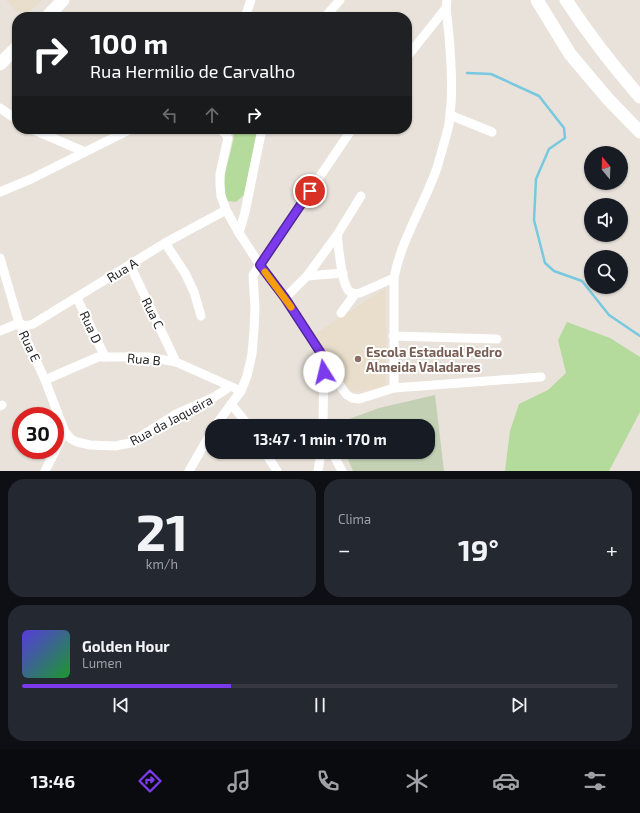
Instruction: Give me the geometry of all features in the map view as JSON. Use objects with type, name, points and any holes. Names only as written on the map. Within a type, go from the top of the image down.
[{"type":"main road","points":[[52,12],[64,0]]},
{"type":"main road","points":[[537,0],[570,54],[608,99],[640,132]]},
{"type":"main road","points":[[566,0],[611,63],[640,97]]},
{"type":"main road","points":[[0,64],[12,52]]},
{"type":"street","points":[[247,12],[251,0]]},
{"type":"street","points":[[329,12],[340,0]]},
{"type":"street","points":[[412,50],[447,4]]},
{"type":"street","points":[[394,388],[394,278],[402,251],[436,168],[449,123],[452,60],[447,4]]},
{"type":"street","points":[[0,108],[12,116]]},
{"type":"street","points":[[450,115],[492,132]]},
{"type":"street","points":[[44,134],[85,152]]},
{"type":"street","points":[[0,192],[121,134]]},
{"type":"street","points":[[225,134],[228,138],[220,174],[220,185],[221,196],[226,210],[239,234],[285,298],[347,395],[352,398],[359,399],[394,388],[541,377]]},
{"type":"street","points":[[239,234],[261,134]]},
{"type":"street","points":[[220,419],[242,392],[247,376],[252,354],[254,330],[255,308],[253,275],[349,134]]},
{"type":"street","points":[[285,298],[307,276],[337,236],[361,196]]},
{"type":"street","name":"Rua A","points":[[0,331],[19,323],[25,326],[34,324],[166,243],[226,210]]},
{"type":"street","points":[[337,236],[344,281],[350,292],[355,294],[360,293],[394,278]]},
{"type":"street","points":[[166,243],[185,273],[194,292],[201,316]]},
{"type":"street","name":"Rua E","points":[[0,258],[19,323],[45,380],[65,432]]},
{"type":"street","name":"Rua C","points":[[130,265],[168,342],[176,362]]},
{"type":"street","points":[[307,276],[343,273]]},
{"type":"street","points":[[340,313],[355,294]]},
{"type":"street","name":"Rua D","points":[[77,298],[105,357]]},
{"type":"street","points":[[393,336],[497,339]]},
{"type":"street","name":"Rua B","points":[[45,380],[98,357],[148,357],[176,362],[242,392]]},
{"type":"street","points":[[323,419],[324,358]]},
{"type":"street","name":"Rua da Jaqueira","points":[[65,432],[71,439],[90,445],[125,445],[176,414],[214,397],[225,390],[228,386]]},
{"type":"street","points":[[231,404],[243,419]]},
{"type":"street","points":[[45,471],[65,432]]},
{"type":"street","points":[[189,471],[205,442]]},
{"type":"street","points":[[269,459],[277,471]]},
{"type":"street","points":[[318,471],[320,459]]},
{"type":"street","points":[[336,459],[342,471]]},
{"type":"shaded area","points":[[6,0],[42,0],[29,12],[16,11]]},
{"type":"shaded area","name":"Escola Estadual Pedro Almeida Valadares","points":[[386,288],[386,384],[378,389],[354,392],[348,389],[315,334]]},
{"type":"green space","points":[[234,134],[257,134],[244,195],[236,202],[228,201],[224,185],[226,167]]},
{"type":"green space","points":[[567,322],[610,338],[640,357],[640,412],[609,471],[505,471],[510,431],[519,404],[548,390],[566,373],[558,340]]},
{"type":"green space","points":[[435,395],[444,471],[353,471],[348,459],[435,459],[435,419],[349,419],[379,408]]},
{"type":"waterway","points":[[467,73],[491,74],[539,96],[564,128],[565,138],[549,149],[536,179],[534,220],[545,263],[554,271],[582,281],[609,315],[640,336]]},
{"type":"slow traffic","points":[[265,272],[291,307]]},
{"type":"place","name":"Escola Estadual Pedro Almeida Valadares","points":[[358,359]]},
{"type":"route","points":[[310,191],[260,265],[285,298],[324,358],[324,372]]}]
